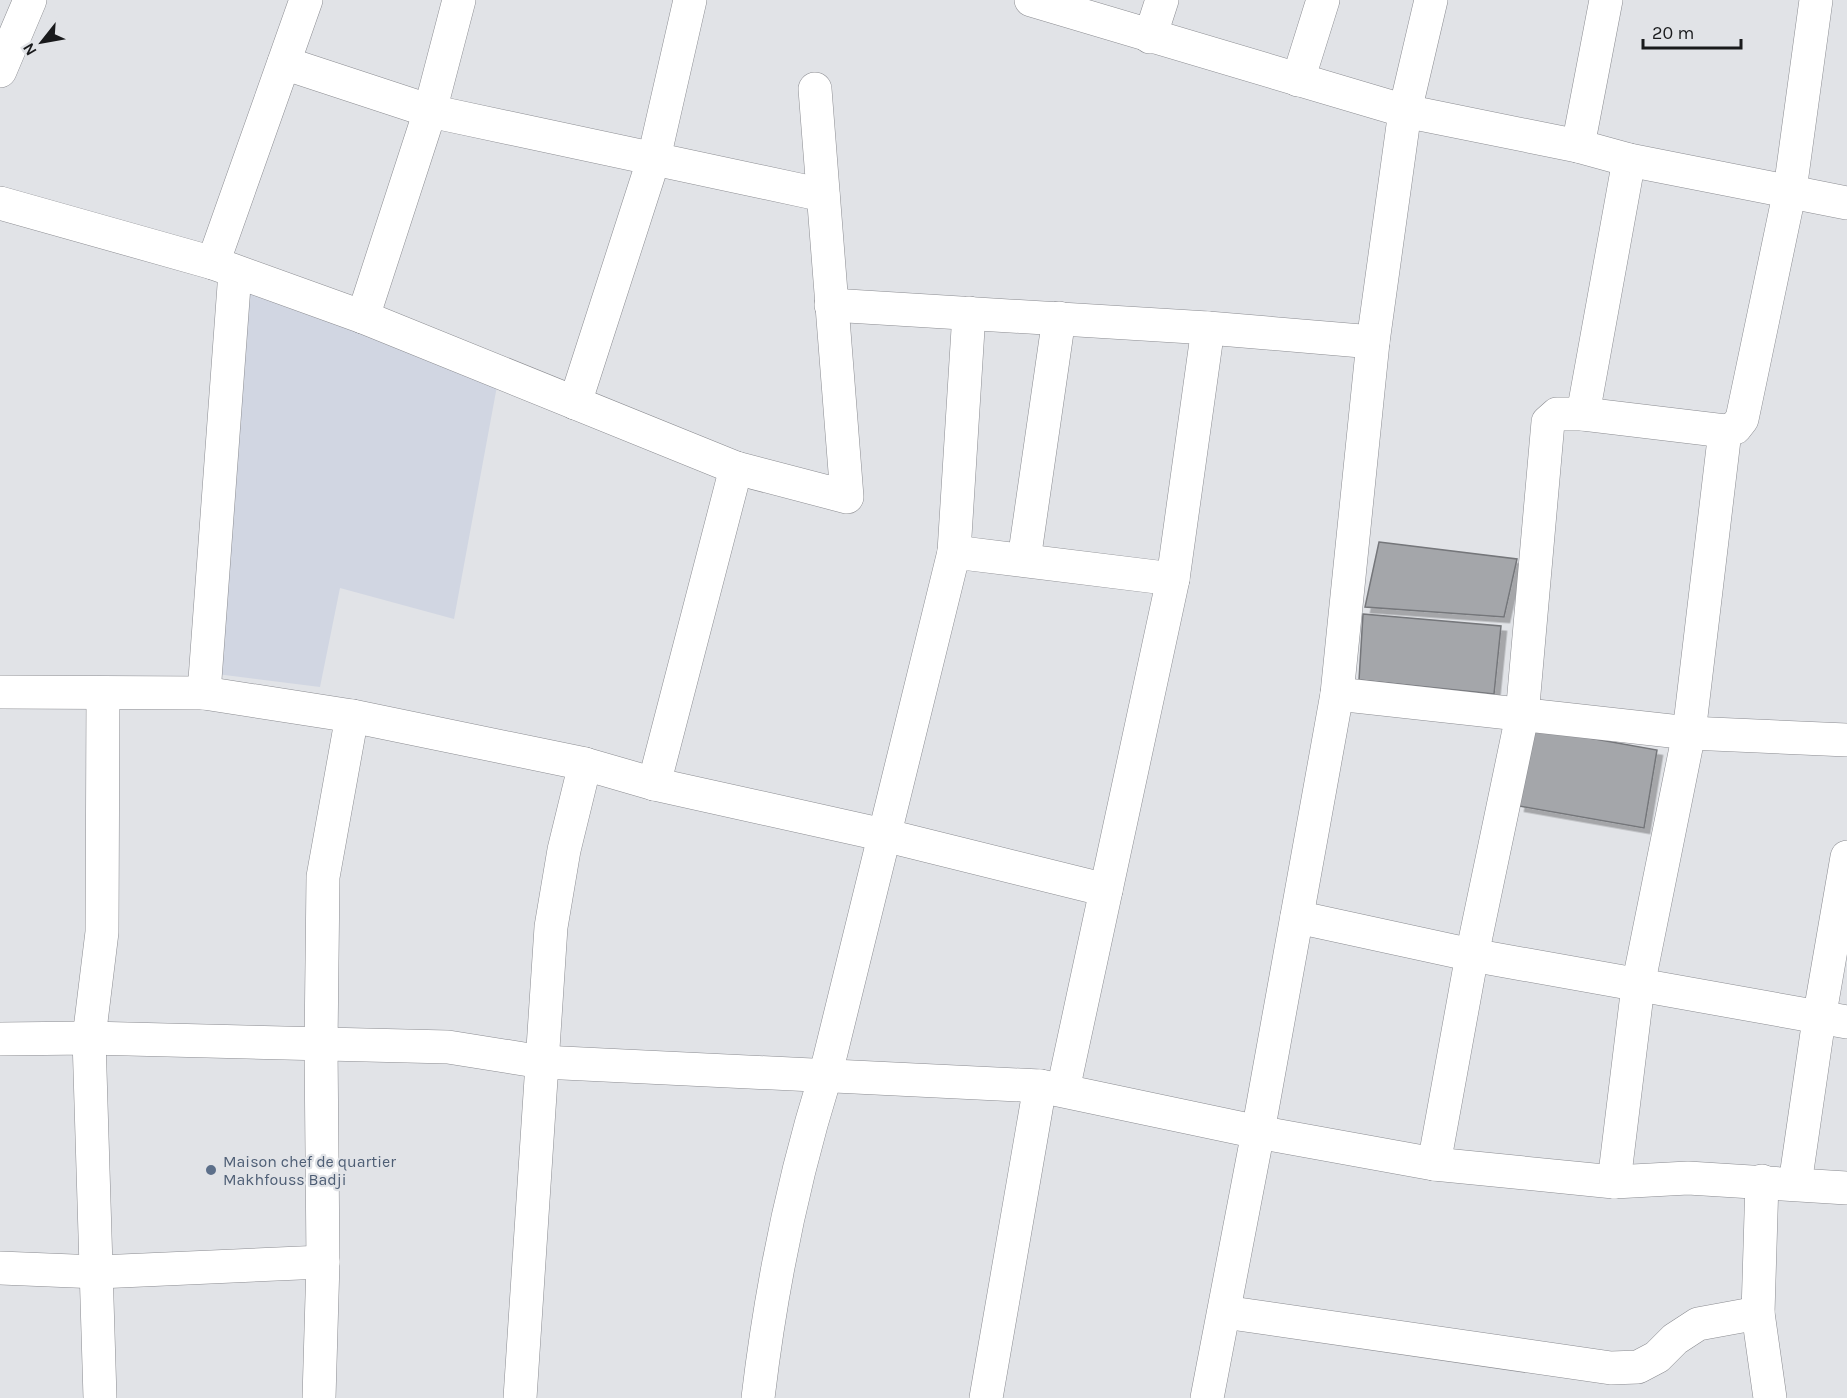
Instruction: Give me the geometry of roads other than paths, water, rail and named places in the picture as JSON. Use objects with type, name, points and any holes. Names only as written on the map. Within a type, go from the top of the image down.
[{"type":"street","points":[[0,71],[30,0]]},
{"type":"street","points":[[204,693],[224,268],[284,63],[306,0]]},
{"type":"street","points":[[363,317],[430,111],[459,0]]},
{"type":"street","points":[[576,402],[654,158],[690,0]]},
{"type":"street","points":[[1030,0],[1406,111],[1578,146],[1629,160],[1847,203]]},
{"type":"street","points":[[1150,37],[1161,0]]},
{"type":"street","points":[[1298,80],[1323,0]]},
{"type":"street","points":[[1207,1398],[1258,1132],[1337,694],[1373,342],[1406,111],[1431,0]]},
{"type":"street","points":[[1578,146],[1606,0]]},
{"type":"street","points":[[1434,1164],[1472,955],[1522,716],[1548,423],[1557,414],[1583,414],[1725,431],[1736,428],[1742,419],[1790,190],[1816,0]]},
{"type":"street","points":[[284,63],[430,111],[823,195]]},
{"type":"street","points":[[0,203],[224,268],[363,317],[736,468],[848,497],[815,89]]},
{"type":"street","points":[[1583,414],[1629,160]]},
{"type":"street","points":[[831,305],[1208,328],[1373,342]]},
{"type":"street","points":[[758,1398],[765,1334],[800,1159],[825,1077],[954,552],[969,314]]},
{"type":"street","points":[[1024,560],[1059,318]]},
{"type":"street","points":[[986,1398],[1051,1088],[1106,890],[1173,579],[1208,328]]},
{"type":"street","points":[[1614,1182],[1638,986],[1689,733],[1725,431]]},
{"type":"street","points":[[654,784],[736,468]]},
{"type":"street","points":[[954,552],[1173,579]]},
{"type":"street","points":[[0,692],[204,693],[352,716],[585,764],[654,784],[884,835],[1106,890]]},
{"type":"street","points":[[100,1398],[98,1272],[89,1038],[102,932],[103,693]]},
{"type":"street","points":[[1337,694],[1689,733],[1847,740]]},
{"type":"street","points":[[319,1398],[322,1262],[323,878],[352,716]]},
{"type":"street","points":[[520,1398],[551,927],[564,850],[585,764]]},
{"type":"street","points":[[1795,1184],[1833,1020],[1847,857]]},
{"type":"street","points":[[1297,917],[1472,955],[1833,1020]]},
{"type":"street","points":[[0,1039],[89,1038],[321,1046],[448,1047],[542,1062],[1051,1088],[1258,1132],[1434,1164],[1614,1182],[1688,1178],[1762,1180],[1847,1188]]},
{"type":"street","points":[[1762,1180],[1758,1313],[1770,1398]]},
{"type":"street","points":[[0,1268],[98,1272],[322,1262]]},
{"type":"street","points":[[1224,1311],[1611,1368],[1638,1367],[1657,1357],[1675,1339],[1698,1324],[1758,1313]]},
{"type":"place","name":"Maison chef de quartier Makhfouss Badji","points":[[211,1170]]}]
